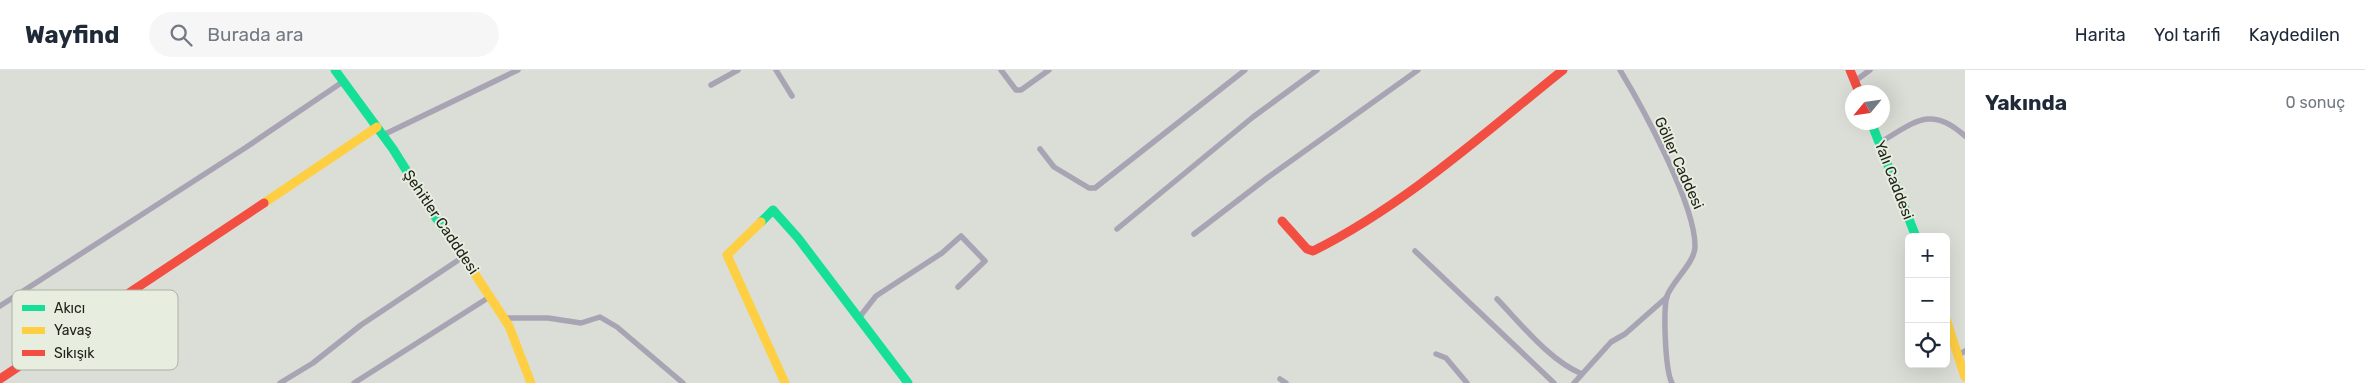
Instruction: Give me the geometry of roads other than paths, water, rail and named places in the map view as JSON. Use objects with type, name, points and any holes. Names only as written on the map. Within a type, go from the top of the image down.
[{"type":"street","name":"Şehitler Cadddesi","points":[[335,70],[383,135],[505,318],[531,383]]},
{"type":"street","points":[[383,135],[518,70]]},
{"type":"street","points":[[711,85],[738,70]]},
{"type":"street","points":[[776,70],[792,96]]},
{"type":"street","points":[[1000,70],[1016,90],[1021,90],[1049,70]]},
{"type":"street","points":[[1040,149],[1054,167],[1089,188],[1096,188],[1245,70]]},
{"type":"street","points":[[1117,229],[1253,117],[1317,70]]},
{"type":"street","points":[[1194,234],[1418,70]]},
{"type":"street","points":[[1282,221],[1307,249],[1313,251],[1341,237],[1410,192],[1563,70]]},
{"type":"street","name":"Göller Caddesi","points":[[1620,70],[1682,193],[1695,235],[1696,250],[1667,297],[1665,356],[1672,383]]},
{"type":"street","points":[[1850,70],[1856,85]]},
{"type":"street","points":[[1855,82],[1870,70]]},
{"type":"street","points":[[25,290],[245,148],[344,81]]},
{"type":"street","points":[[1879,143],[1924,118],[1933,118],[1952,125],[1965,136]]},
{"type":"street","points":[[134,290],[377,127]]},
{"type":"street","name":"Yalı Caddesi","points":[[1874,130],[1914,233]]},
{"type":"street","points":[[785,383],[727,255],[773,210],[798,238],[908,383]]},
{"type":"street","points":[[858,319],[876,296],[942,253],[961,236],[985,261],[958,287]]},
{"type":"street","points":[[1414,251],[1554,383]]},
{"type":"street","points":[[280,383],[313,363],[361,325],[463,257]]},
{"type":"street","points":[[354,383],[491,296]]},
{"type":"street","points":[[1574,383],[1611,342],[1625,334],[1667,297]]},
{"type":"street","points":[[0,306],[12,298]]},
{"type":"street","points":[[1498,299],[1559,360],[1582,374]]},
{"type":"street","points":[[505,318],[548,318],[581,323],[600,317],[617,328],[683,383]]},
{"type":"street","points":[[1948,323],[1962,353],[1965,377]]},
{"type":"street","points":[[1436,354],[1446,358],[1467,383]]},
{"type":"street","points":[[0,380],[15,370]]}]
